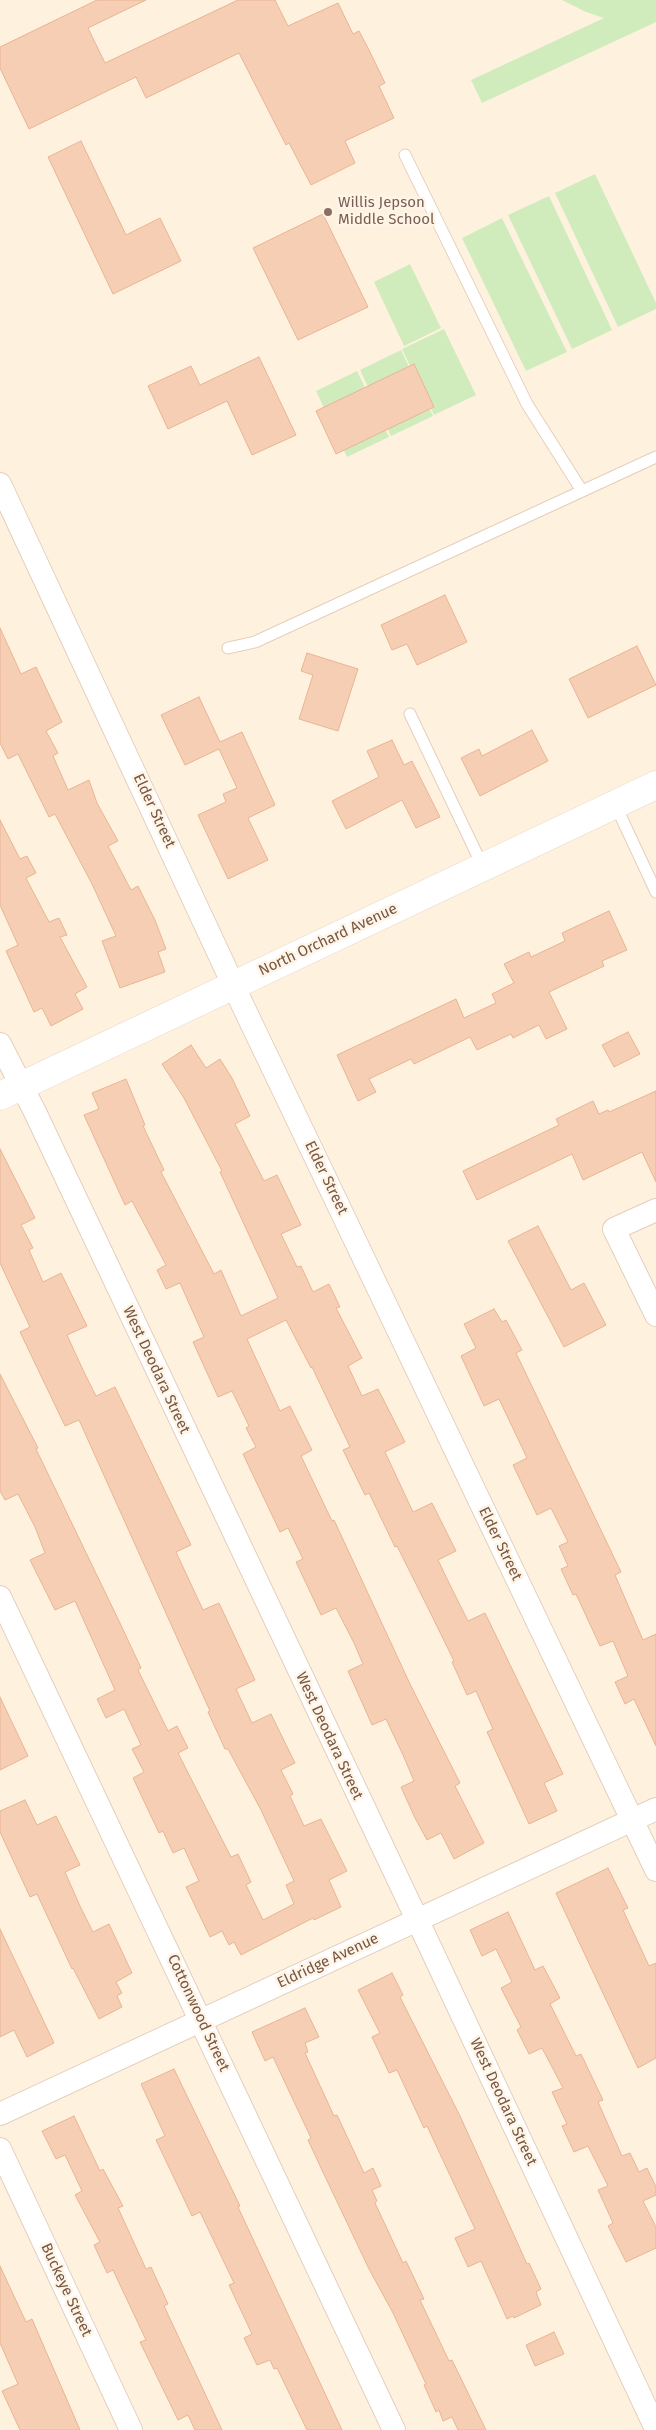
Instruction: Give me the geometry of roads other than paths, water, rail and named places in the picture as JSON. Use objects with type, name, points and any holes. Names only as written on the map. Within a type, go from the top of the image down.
[{"type":"street","name":"Elder Street","points":[[0,484],[101,697],[233,985],[656,1870]]},
{"type":"street","name":"North Orchard Avenue","points":[[10,1091],[656,785]]},
{"type":"street","name":"West Deodara Street","points":[[0,1044],[10,1091],[416,1919],[656,2429]]},
{"type":"street","points":[[656,1210],[614,1229],[656,1315]]},
{"type":"street","name":"Cottonwood Street","points":[[0,1597],[394,2430]]},
{"type":"street","name":"Eldridge Avenue","points":[[0,2114],[656,1809]]},
{"type":"street","name":"Buckeye Street","points":[[0,2149],[131,2430]]},
{"type":"lane","points":[[405,155],[527,404],[582,491]]},
{"type":"lane","points":[[228,648],[255,642],[656,457]]},
{"type":"lane","points":[[410,714],[483,867]]},
{"type":"lane","points":[[615,804],[656,892]]},
{"type":"place","name":"Willis Jepson Middle School","points":[[328,212]]}]
